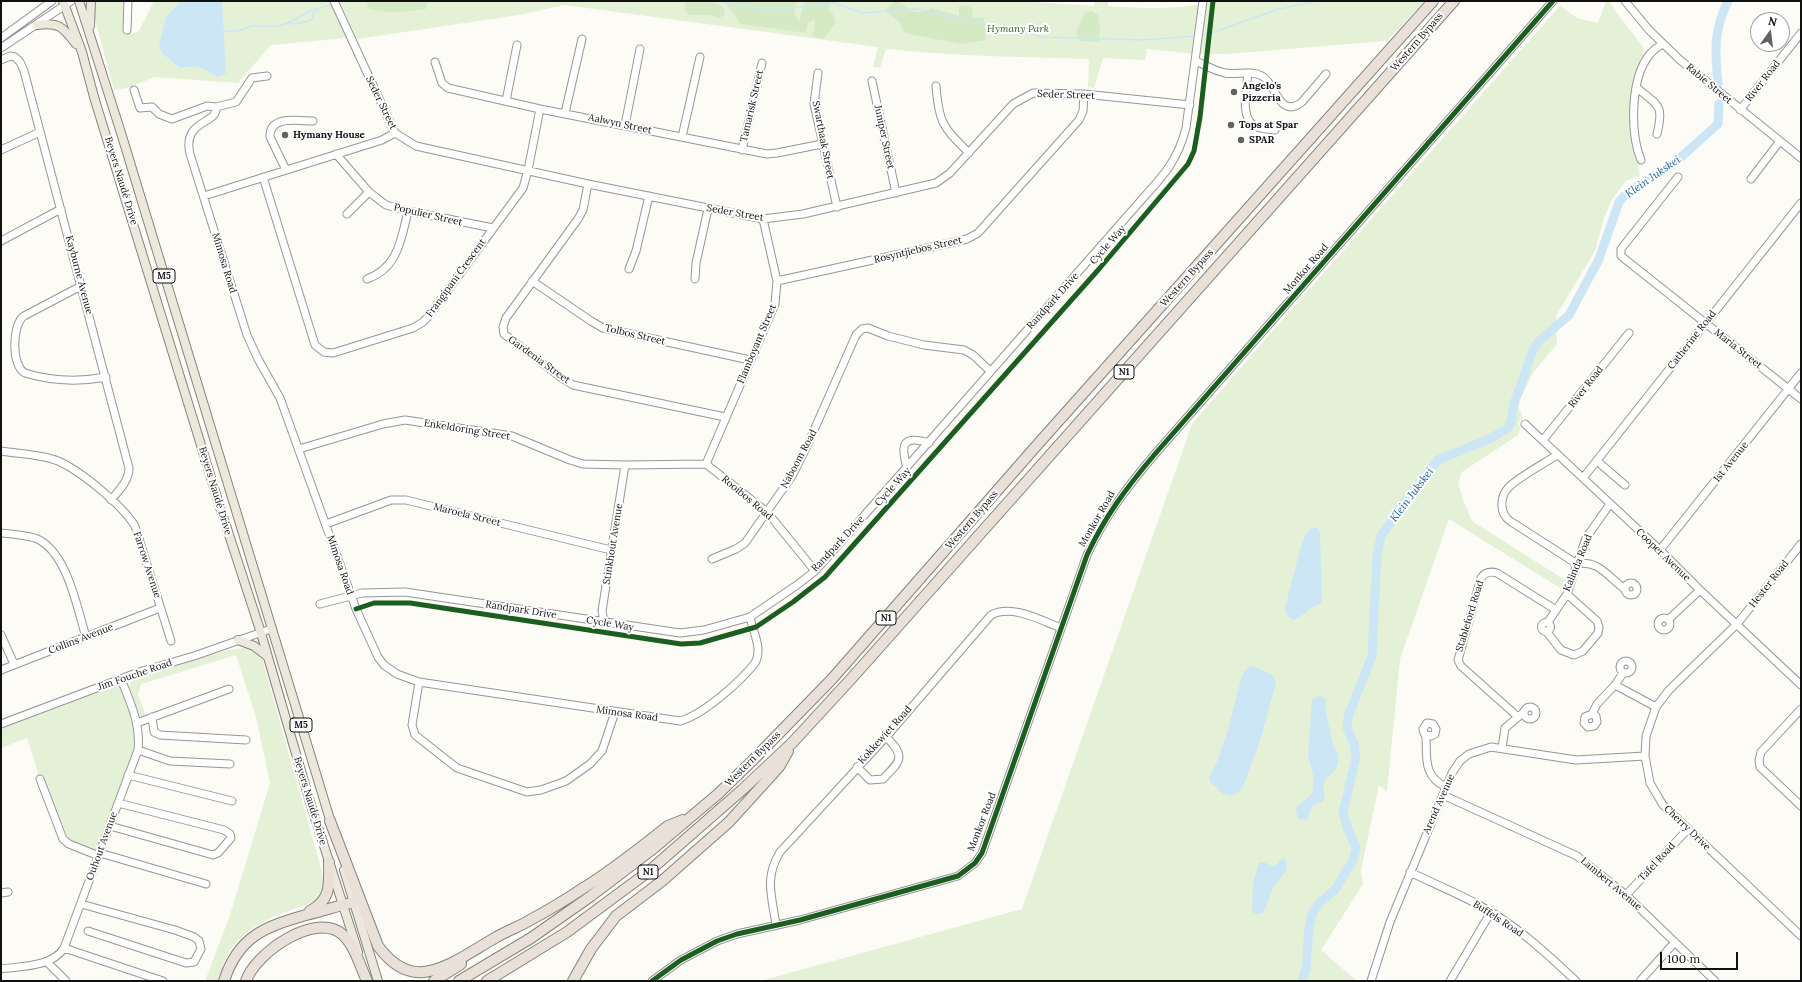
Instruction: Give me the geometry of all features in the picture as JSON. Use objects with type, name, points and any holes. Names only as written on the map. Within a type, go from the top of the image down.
[{"type":"highway","name":"Western Bypass","points":[[458,981],[531,938],[562,917],[654,848],[718,794],[752,761],[832,679],[1038,444],[1433,1]]},
{"type":"highway","name":"Western Bypass","points":[[487,981],[567,932],[648,872],[726,805],[793,742],[851,679],[1454,1]]},
{"type":"highway","points":[[573,981],[591,949],[616,916],[662,881],[729,822],[779,767],[793,742]]},
{"type":"highway","points":[[434,981],[586,887],[668,826],[688,819]]},
{"type":"highway","points":[[330,821],[351,872],[374,939],[385,956],[396,965],[414,971],[434,970],[449,964],[501,934],[529,921]]},
{"type":"highway","points":[[293,919],[316,907],[325,899],[329,884],[329,862]]},
{"type":"highway","points":[[224,981],[235,956],[250,938],[260,931],[293,919],[354,902]]},
{"type":"highway","points":[[246,981],[249,973],[263,954],[277,944],[308,930],[320,928],[332,929],[342,934],[351,946],[367,981]]},
{"type":"main road","name":"Beyers Naudé Drive","points":[[78,1],[122,136],[378,981]]},
{"type":"main road","points":[[90,36],[91,1]]},
{"type":"main road","name":"Beyers Naudé Drive","points":[[66,3],[220,507],[261,633],[329,862],[367,981]]},
{"type":"main road","points":[[37,25],[52,24],[62,28],[82,52]]},
{"type":"main road","points":[[238,640],[254,646],[267,656]]},
{"type":"street","points":[[1,38],[52,1]]},
{"type":"street","points":[[127,30],[128,1]]},
{"type":"street","name":"Seder Street","points":[[334,1],[395,133],[413,144],[427,149],[588,184],[763,219],[783,218],[837,207],[931,185],[940,181],[969,153],[1006,111],[1026,96],[1042,93],[1084,94],[1190,105]]},
{"type":"street","name":"Randpark Drive","points":[[320,604],[350,596],[382,592],[405,592],[686,633],[750,617],[814,571],[929,443],[990,371],[1164,174],[1181,147],[1190,105],[1203,1]]},
{"type":"street","name":"Monkor Road","points":[[652,981],[681,960],[717,941],[737,934],[800,920],[958,876],[975,863],[982,853],[1093,541],[1108,514],[1127,486],[1553,1]]},
{"type":"street","name":"Rabie Street","points":[[1626,1],[1662,44],[1740,110],[1801,158]]},
{"type":"street","points":[[1,48],[37,25],[66,3]]},
{"type":"street","name":"River Road","points":[[1740,110],[1800,36]]},
{"type":"street","points":[[565,113],[582,39]]},
{"type":"street","points":[[1641,160],[1637,150],[1633,122],[1637,88],[1641,72],[1650,54],[1662,44]]},
{"type":"street","points":[[506,101],[517,46]]},
{"type":"street","points":[[625,125],[640,49]]},
{"type":"street","name":"Kayburne Avenue","points":[[4,59],[16,56],[20,62],[82,286],[129,468],[129,476],[127,480],[111,500]]},
{"type":"street","points":[[682,137],[700,57]]},
{"type":"street","points":[[1196,61],[1226,73],[1248,73],[1262,76],[1266,79],[1280,101],[1285,105],[1293,107],[1302,102],[1326,74]]},
{"type":"street","name":"Aalwyn Street","points":[[435,62],[442,83],[448,88],[540,109],[625,125],[742,150],[772,154],[822,144]]},
{"type":"street","name":"Tamarisk Street","points":[[742,150],[762,63]]},
{"type":"street","name":"Swarthaak Street","points":[[818,73],[814,99],[822,144],[837,207]]},
{"type":"street","points":[[1248,73],[1246,111],[1248,119],[1253,125],[1259,128],[1275,130]]},
{"type":"street","points":[[134,90],[140,108],[152,107],[159,114],[172,119],[207,106],[212,105],[216,107],[236,102],[252,78],[267,76]]},
{"type":"street","name":"Juniper Street","points":[[872,81],[896,193]]},
{"type":"street","points":[[936,86],[938,108],[941,120],[951,134],[969,153]]},
{"type":"street","points":[[1637,88],[1660,109],[1661,115],[1657,134]]},
{"type":"street","name":"Rosyntjiebos Street","points":[[777,281],[955,242],[975,235],[1079,120],[1083,111],[1084,94]]},
{"type":"street","name":"Mimosa Road","points":[[216,107],[216,112],[193,130],[188,139],[190,154],[249,340],[280,398],[300,449],[350,596],[376,653],[384,665],[397,674],[419,682],[680,721],[685,720],[711,703],[750,669],[757,658],[758,646],[750,617]]},
{"type":"street","name":"Frangipani Crescent","points":[[263,178],[316,345],[321,350],[328,353],[413,328],[424,322],[520,194],[528,170],[540,109]]},
{"type":"street","points":[[286,170],[270,137],[273,126],[279,121],[313,121]]},
{"type":"street","points":[[1,150],[40,132]]},
{"type":"street","points":[[204,196],[382,140],[395,133]]},
{"type":"street","points":[[1751,179],[1780,141]]},
{"type":"street","name":"Populier Street","points":[[336,154],[369,192],[386,205],[408,211],[493,228]]},
{"type":"street","name":"Maria Street","points":[[1678,177],[1621,249],[1621,254],[1801,399]]},
{"type":"street","name":"Gardenia Street","points":[[588,184],[581,215],[506,318],[503,323],[503,331],[507,337],[563,380],[586,389],[725,417]]},
{"type":"street","points":[[347,214],[369,192]]},
{"type":"street","points":[[629,269],[636,251],[649,196]]},
{"type":"street","name":"Catherine Road","points":[[1583,478],[1801,202]]},
{"type":"street","points":[[1,240],[61,209]]},
{"type":"street","points":[[695,279],[696,263],[708,209]]},
{"type":"street","points":[[367,279],[382,273],[396,255],[401,244],[408,211]]},
{"type":"street","name":"Flamboyant Street","points":[[706,464],[775,304],[777,281],[763,219]]},
{"type":"street","name":"Tolbos Street","points":[[532,281],[603,328],[750,360]]},
{"type":"street","points":[[82,286],[24,316],[20,320],[17,326],[15,338],[18,368],[25,373],[78,381],[106,377]]},
{"type":"street","name":"Naboom Road","points":[[712,559],[736,549],[745,543],[792,476],[801,460],[856,335],[862,329],[868,328],[910,342],[964,350],[990,371]]},
{"type":"street","name":"River Road","points":[[1543,440],[1628,333]]},
{"type":"street","name":"1st Avenue","points":[[1660,550],[1801,373]]},
{"type":"street","name":"Enkeldoring Street","points":[[300,449],[387,422],[405,420],[512,436],[583,464],[706,464]]},
{"type":"street","name":"Cooper Avenue","points":[[1525,424],[1660,550],[1700,590],[1801,685]]},
{"type":"street","points":[[907,467],[903,453],[904,446],[909,441],[916,439],[929,443]]},
{"type":"street","name":"Farrow Avenue","points":[[1,451],[58,461],[76,472],[126,514],[134,526],[171,641]]},
{"type":"street","points":[[1557,454],[1508,488],[1501,509],[1506,519],[1577,564],[1588,563],[1599,566],[1625,589]]},
{"type":"street","points":[[1597,461],[1625,485]]},
{"type":"street","name":"Rooibos Road","points":[[706,464],[767,512],[814,571]]},
{"type":"street","name":"Stinkhout Avenue","points":[[604,622],[602,611],[625,465]]},
{"type":"street","name":"Maroela Street","points":[[326,524],[391,500],[406,500],[611,550]]},
{"type":"street","name":"Kalinda Road","points":[[1567,594],[1597,621],[1599,627],[1598,633],[1583,651],[1574,656],[1561,650],[1551,640],[1546,631],[1543,630],[1542,626],[1545,622],[1548,622],[1567,594],[1586,538],[1610,504]]},
{"type":"street","points":[[1,533],[36,539],[42,542],[53,553],[63,567],[68,578],[86,637]]},
{"type":"street","name":"Hester Road","points":[[1737,624],[1801,544]]},
{"type":"street","name":"Stableford Road","points":[[1517,716],[1462,666],[1458,660],[1481,578],[1483,575],[1490,572],[1497,573],[1556,610]]},
{"type":"street","points":[[1669,619],[1700,590]]},
{"type":"street","name":"Collins Avenue","points":[[1,670],[160,608]]},
{"type":"street","name":"Kokkewiet Road","points":[[776,925],[770,886],[771,872],[774,862],[789,842],[856,767],[886,737],[991,615],[1001,611],[1010,610],[1061,628]]},
{"type":"street","name":"Cherry Drive","points":[[1737,624],[1669,690],[1656,707],[1646,736],[1645,756],[1650,783],[1663,805],[1801,936]]},
{"type":"street","name":"Jim Fouche Road","points":[[1,724],[120,678],[271,629]]},
{"type":"street","points":[[1,635],[14,664]]},
{"type":"street","points":[[1592,714],[1597,704],[1615,685],[1623,673]]},
{"type":"street","name":"Ouhout Avenue","points":[[1,969],[47,962],[59,955],[64,948],[138,750],[139,737],[137,723],[120,678]]},
{"type":"street","points":[[419,682],[412,726],[415,735],[457,768],[527,792],[541,790],[566,781],[590,764],[602,751],[615,712]]},
{"type":"street","points":[[1615,685],[1656,707]]},
{"type":"street","points":[[137,723],[229,689]]},
{"type":"street","points":[[1801,709],[1761,752],[1758,760],[1760,767],[1801,806]]},
{"type":"street","points":[[1502,748],[1505,728],[1517,716],[1524,712]]},
{"type":"street","points":[[152,717],[154,732],[160,735],[246,740]]},
{"type":"street","points":[[1426,735],[1427,765],[1435,778],[1446,787]]},
{"type":"street","points":[[856,767],[870,780],[883,779],[898,764],[900,759],[898,750],[886,737]]},
{"type":"street","name":"Arend Avenue","points":[[1371,981],[1390,922],[1410,872],[1454,769],[1465,757],[1473,752],[1485,748],[1502,748],[1576,760],[1645,756]]},
{"type":"street","points":[[138,750],[170,761],[230,764]]},
{"type":"street","points":[[128,775],[232,801]]},
{"type":"street","points":[[40,779],[63,839],[73,846],[206,884]]},
{"type":"street","name":"Lambert Avenue","points":[[1443,795],[1577,856],[1626,895],[1716,981]]},
{"type":"street","points":[[110,826],[213,855],[218,853],[231,838],[230,834],[224,830],[118,803]]},
{"type":"street","name":"Tafel Road","points":[[1626,895],[1688,828]]},
{"type":"street","name":"Buffels Road","points":[[1410,872],[1467,898],[1491,912],[1536,944],[1576,981]]},
{"type":"street","points":[[81,904],[181,932],[194,937],[199,941],[201,949],[194,962],[186,963],[88,931]]},
{"type":"street","points":[[1450,981],[1491,912]]},
{"type":"street","points":[[1640,981],[1675,942]]},
{"type":"street","points":[[64,948],[163,981]]},
{"type":"street","points":[[47,962],[66,981]]},
{"type":"green space","points":[[97,1],[125,1],[123,32],[132,34],[139,31],[154,1],[331,1],[347,38],[271,45],[238,83],[155,77],[127,88],[114,90],[93,12]]},
{"type":"green space","name":"Hymany Park","points":[[339,1],[1019,1],[1094,6],[1095,1],[1108,1],[1108,6],[1149,8],[1189,6],[1216,1],[1424,1],[1387,41],[1227,54],[1196,54],[1147,49],[1145,60],[1103,58],[1094,88],[1088,87],[1089,59],[962,55],[886,49],[880,68],[873,67],[878,47],[564,5],[519,15],[357,39]]},
{"type":"green space","points":[[368,1],[428,1],[426,9],[396,12],[367,8]]},
{"type":"green space","points":[[687,1],[710,1],[724,7],[725,14],[720,18],[708,15],[689,15],[684,9]]},
{"type":"green space","points":[[726,1],[797,1],[795,11],[799,21],[805,1],[831,1],[828,10],[833,14],[836,23],[823,39],[812,36],[815,19],[808,23],[806,33],[740,24],[726,5]]},
{"type":"green space","points":[[897,1],[910,10],[917,12],[926,11],[932,8],[959,16],[959,6],[964,5],[972,8],[973,18],[984,17],[986,40],[961,44],[904,33],[900,23],[885,11],[890,5]]},
{"type":"green space","points":[[1606,1],[1609,1],[1644,48],[1631,126],[1640,175],[1626,181],[1613,198],[1605,215],[1595,251],[1556,316],[1557,344],[1533,373],[1517,405],[1523,417],[1518,424],[1521,427],[1518,435],[1462,472],[1458,483],[1472,521],[1565,580],[1560,588],[1449,519],[1400,659],[1387,792],[1379,785],[1361,870],[1363,884],[1321,950],[1357,981],[760,981],[1022,909],[1192,424],[1274,329],[1560,6],[1577,18],[1598,23]]},
{"type":"green space","points":[[1092,11],[1098,15],[1100,27],[1099,42],[1079,41],[1076,32],[1085,13]]},
{"type":"green space","points":[[244,648],[255,651],[263,662],[321,868],[324,887],[317,901],[277,915],[252,929],[232,948],[224,962],[220,981],[205,981],[230,915],[270,783],[256,717],[236,655],[141,684],[138,695],[146,715],[139,718],[128,690],[131,681],[138,676],[224,651]]},
{"type":"green space","points":[[122,679],[138,753],[100,856],[71,843],[40,779],[27,738],[1,748],[1,724]]},
{"type":"water","points":[[181,1],[222,1],[226,73],[218,77],[198,66],[180,68],[162,53],[159,44],[166,17]]},
{"type":"water","points":[[1311,528],[1317,528],[1320,532],[1322,603],[1313,607],[1295,620],[1291,619],[1286,614],[1285,607],[1302,543],[1306,533]]},
{"type":"water","points":[[1252,666],[1272,674],[1276,683],[1260,741],[1242,789],[1232,796],[1223,794],[1210,782],[1209,777],[1217,762],[1228,729],[1241,679],[1245,670]]},
{"type":"water","points":[[1319,695],[1326,698],[1325,707],[1333,745],[1339,756],[1336,769],[1325,780],[1323,786],[1325,794],[1323,802],[1312,806],[1307,820],[1298,819],[1295,808],[1312,794],[1314,779],[1308,756],[1312,700]]},
{"type":"water","points":[[1284,858],[1287,867],[1286,871],[1275,885],[1263,913],[1256,914],[1252,912],[1253,883],[1259,862],[1266,863],[1274,867]]},
{"type":"waterway","points":[[400,1],[414,1]]},
{"type":"waterway","points":[[717,1],[774,10],[834,3],[862,13],[917,9],[1043,37],[1143,40],[1195,36]]},
{"type":"waterway","points":[[1212,33],[1278,9],[1318,1]]},
{"type":"waterway","name":"Klein Jukskei","points":[[1718,84],[1716,61],[1717,32],[1728,1]]},
{"type":"waterway","points":[[224,31],[238,31],[252,26],[279,26],[312,10],[331,5]]},
{"type":"waterway","points":[[287,24],[301,23],[313,19],[313,14],[317,9]]},
{"type":"waterway","points":[[1201,35],[1207,34]]},
{"type":"waterway","name":"Klein Jukskei","points":[[1302,981],[1306,969],[1309,927],[1312,914],[1318,904],[1335,890],[1353,860],[1356,848],[1343,813],[1356,757],[1354,744],[1347,728],[1348,717],[1372,656],[1377,555],[1381,536],[1413,490],[1438,460],[1489,439],[1508,428],[1511,422],[1514,404],[1533,350],[1538,342],[1569,315],[1599,259],[1619,202],[1629,191],[1671,166],[1718,124],[1719,104]]},
{"type":"cycle path","name":"Cycle Way","points":[[356,609],[374,603],[410,603],[681,644],[700,643],[756,627],[793,602],[825,577],[1099,269],[1188,164],[1194,151],[1200,117],[1213,1]]},
{"type":"cycle path","points":[[652,981],[681,960],[717,941],[737,934],[800,920],[958,876],[975,863],[982,853],[1087,555],[1101,527],[1117,502],[1155,454],[1553,1]]},
{"type":"place","name":"Angelo's Pizzeria","points":[[1234,92]]},
{"type":"place","name":"Tops at Spar","points":[[1231,125]]},
{"type":"place","name":"Hymany House","points":[[285,135]]},
{"type":"place","name":"SPAR","points":[[1241,140]]}]
